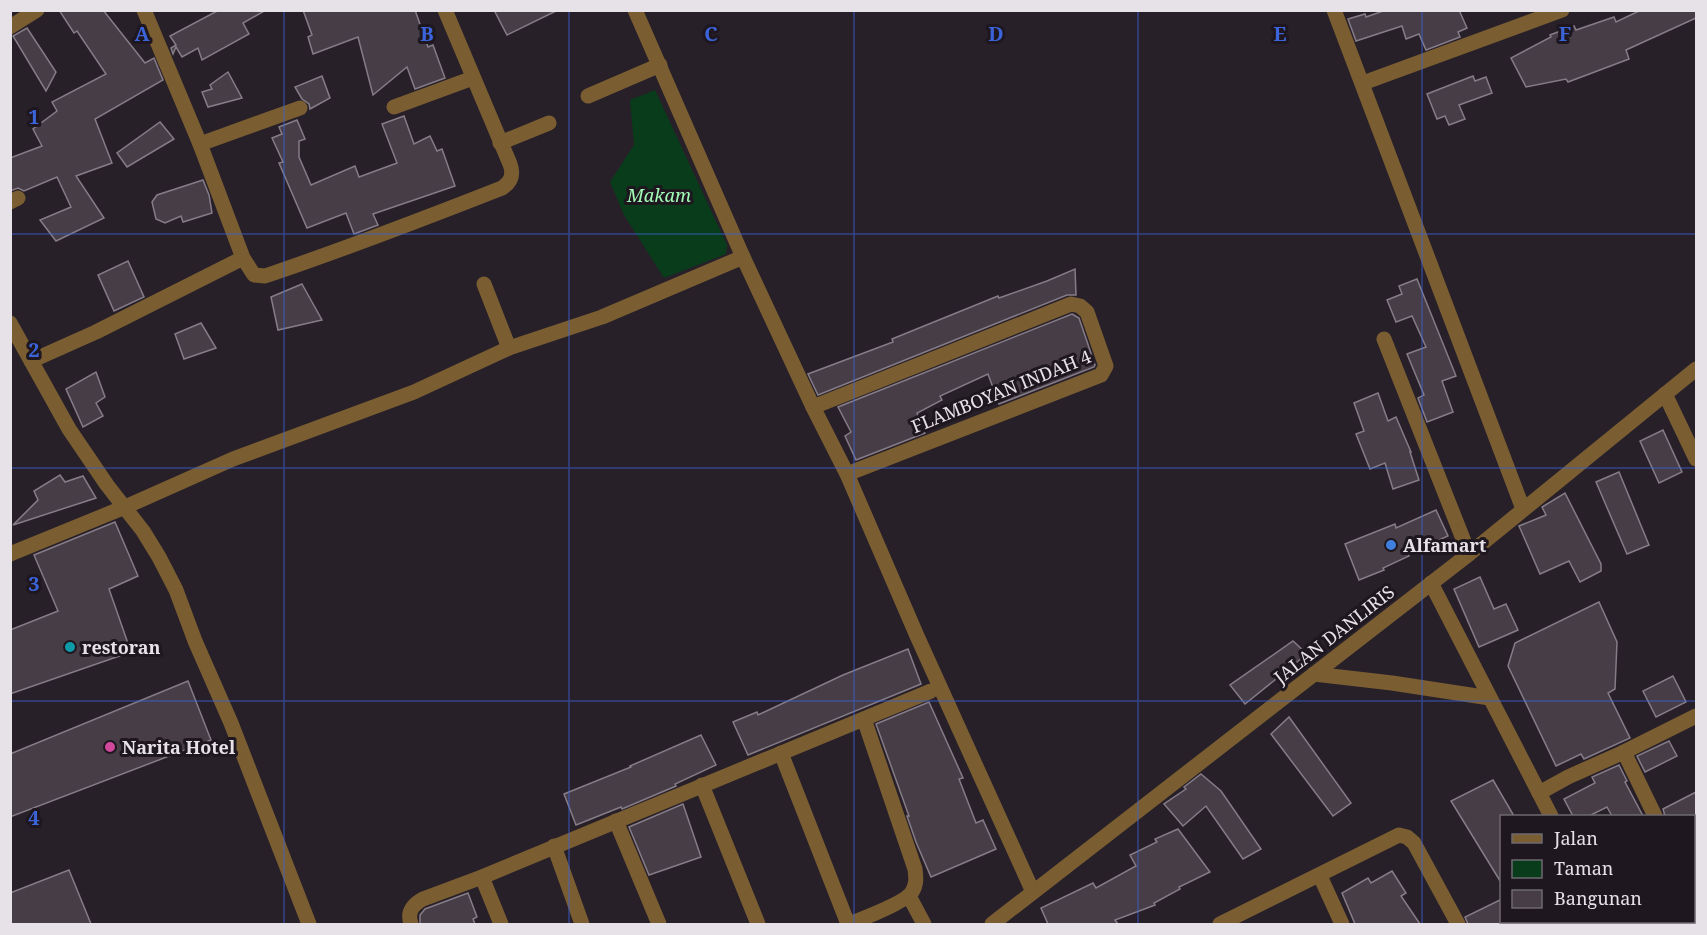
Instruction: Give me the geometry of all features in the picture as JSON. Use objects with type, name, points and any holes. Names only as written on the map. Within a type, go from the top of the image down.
[{"type":"street","points":[[10,27],[37,10]]},
{"type":"street","points":[[144,10],[200,144],[243,258],[254,274],[265,276],[353,247],[502,188],[510,180],[512,173],[446,10]]},
{"type":"street","points":[[635,10],[743,257],[847,474],[917,636],[1033,892]]},
{"type":"street","points":[[1334,10],[1523,509]]},
{"type":"street","points":[[1363,83],[1562,10]]},
{"type":"street","points":[[588,96],[660,65]]},
{"type":"street","points":[[393,106],[473,78]]},
{"type":"street","points":[[200,144],[300,108]]},
{"type":"street","points":[[500,143],[549,123]]},
{"type":"street","points":[[10,554],[125,507],[233,459],[414,392],[509,348],[602,316],[743,257]]},
{"type":"street","points":[[22,354],[96,332],[243,258]]},
{"type":"street","points":[[484,284],[509,348]]},
{"type":"street","name":"FLAMBOYAN INDAH 4","points":[[813,407],[1071,304],[1080,306],[1087,312],[1106,366],[1101,375],[847,474]]},
{"type":"street","points":[[10,323],[22,354],[69,429],[159,557],[176,590],[309,924]]},
{"type":"street","points":[[1384,339],[1468,554]]},
{"type":"street","name":"JALAN DANLIRIS","points":[[992,924],[1468,554],[1696,369]]},
{"type":"street","points":[[1665,394],[1696,459]]},
{"type":"street","points":[[1431,583],[1550,815]]},
{"type":"street","points":[[1314,674],[1490,698]]},
{"type":"street","points":[[411,924],[409,914],[416,902],[482,877],[931,691]]},
{"type":"street","points":[[1539,793],[1696,716]]},
{"type":"street","points":[[781,753],[848,924],[909,896],[916,879],[915,869],[864,718]]},
{"type":"street","points":[[1624,752],[1655,815]]},
{"type":"street","points":[[702,786],[758,924]]},
{"type":"street","points":[[616,821],[659,924]]},
{"type":"street","points":[[1228,923],[1396,837],[1403,836],[1414,843],[1458,924]]},
{"type":"street","points":[[554,846],[582,924]]},
{"type":"street","points":[[1320,876],[1342,924]]},
{"type":"street","points":[[482,877],[501,924]]},
{"type":"street","points":[[909,896],[924,924]]},
{"type":"green space","name":"Makam","points":[[655,90],[727,245],[726,254],[664,278],[624,215],[610,182],[634,145],[630,100]]},
{"type":"building","points":[[59,10],[103,10],[145,63],[154,58],[163,80],[95,119],[112,163],[76,176],[104,218],[56,241],[40,220],[71,207],[57,177],[24,191],[18,188],[10,191],[10,158],[42,146],[33,129],[57,111],[52,102],[106,74],[77,31],[74,33]]},
{"type":"building","points":[[219,10],[266,10],[243,23],[249,34],[202,60],[198,48],[182,57],[176,47],[173,54],[171,48],[176,45],[170,36]]},
{"type":"building","points":[[303,10],[415,10],[428,47],[433,45],[445,78],[415,89],[407,67],[373,95],[358,37],[313,54],[308,37],[312,35]]},
{"type":"building","points":[[494,10],[558,10],[507,35]]},
{"type":"building","points":[[1386,10],[1459,10],[1467,28],[1458,32],[1460,37],[1426,50],[1419,34],[1406,39],[1402,26],[1356,41],[1348,19],[1365,14],[1366,17]]},
{"type":"building","points":[[1641,10],[1696,10],[1696,18],[1626,50],[1629,59],[1568,82],[1566,79],[1526,87],[1511,58],[1551,37],[1550,35],[1574,26],[1576,30],[1614,17],[1616,22]]},
{"type":"building","points":[[27,28],[56,72],[46,91],[13,36]]},
{"type":"building","points":[[228,72],[242,98],[208,107],[202,92],[212,89],[210,85]]},
{"type":"building","points":[[322,76],[330,98],[310,109],[309,104],[302,99],[295,87]]},
{"type":"building","points":[[1473,76],[1475,81],[1486,77],[1492,93],[1459,105],[1465,119],[1449,125],[1445,116],[1437,119],[1427,94]]},
{"type":"building","points":[[404,116],[414,144],[430,136],[437,151],[442,149],[455,186],[373,214],[378,225],[354,234],[346,213],[307,228],[279,163],[283,162],[272,138],[282,134],[279,127],[297,120],[305,139],[299,141],[299,157],[311,185],[355,166],[359,177],[397,163],[382,124]]},
{"type":"building","points":[[160,122],[174,139],[127,167],[117,153]]},
{"type":"building","points":[[203,180],[209,195],[212,213],[183,222],[181,216],[165,223],[156,219],[152,202],[157,195]]},
{"type":"building","points":[[128,261],[144,297],[114,311],[98,275]]},
{"type":"building","points":[[1075,269],[1076,295],[1067,295],[818,395],[808,374],[893,342],[892,339],[998,296],[999,298]]},
{"type":"building","points":[[1417,279],[1456,376],[1442,381],[1453,412],[1427,422],[1418,398],[1424,395],[1407,354],[1426,347],[1412,316],[1396,322],[1387,300],[1402,294],[1399,286]]},
{"type":"building","points":[[302,284],[322,320],[278,330],[271,297]]},
{"type":"building","points":[[1072,314],[1079,318],[1094,367],[999,404],[988,374],[940,396],[942,400],[917,413],[925,433],[856,460],[845,436],[851,432],[838,407]]},
{"type":"building","points":[[201,323],[216,348],[184,359],[175,334]]},
{"type":"building","points":[[96,372],[105,397],[96,403],[103,416],[83,427],[66,389]]},
{"type":"building","points":[[1378,393],[1388,421],[1396,417],[1411,452],[1419,480],[1393,489],[1385,463],[1370,469],[1356,434],[1364,431],[1354,403]]},
{"type":"building","points":[[1663,430],[1682,472],[1659,483],[1640,441]]},
{"type":"building","points":[[1619,472],[1649,545],[1627,554],[1596,482]]},
{"type":"building","points":[[60,475],[65,482],[83,476],[96,498],[13,525],[38,500],[34,491]]},
{"type":"building","points":[[1565,493],[1601,564],[1601,571],[1580,582],[1569,561],[1540,574],[1519,526],[1546,515],[1542,507]]},
{"type":"building","points":[[1436,510],[1448,536],[1408,554],[1409,556],[1383,568],[1384,570],[1359,580],[1345,544],[1395,524],[1396,528]]},
{"type":"building","points":[[115,522],[138,576],[109,589],[131,652],[10,694],[10,630],[58,611],[34,555]]},
{"type":"building","points":[[1480,577],[1494,609],[1506,604],[1518,630],[1479,647],[1454,589]]},
{"type":"building","points":[[1599,602],[1617,642],[1615,689],[1608,693],[1630,738],[1584,759],[1581,754],[1556,766],[1508,666],[1515,643]]},
{"type":"building","points":[[1293,641],[1307,654],[1245,704],[1230,685]]},
{"type":"building","points":[[908,649],[921,684],[748,755],[733,722],[757,712],[758,715],[843,675]]},
{"type":"building","points":[[1673,676],[1686,702],[1656,717],[1643,691]]},
{"type":"building","name":"Narita Hotel","points":[[188,681],[211,740],[10,817],[10,754]]},
{"type":"building","points":[[929,702],[963,778],[959,779],[976,823],[983,820],[996,849],[931,877],[916,842],[876,724]]},
{"type":"building","points":[[1289,717],[1351,803],[1333,816],[1271,734]]},
{"type":"building","points":[[701,735],[716,765],[675,784],[676,786],[622,809],[621,807],[576,825],[564,794]]},
{"type":"building","points":[[1669,741],[1677,756],[1645,772],[1637,756]]},
{"type":"building","points":[[1619,765],[1642,815],[1611,815],[1607,807],[1591,815],[1572,815],[1564,799],[1595,783],[1592,777]]},
{"type":"building","points":[[1201,774],[1221,791],[1261,849],[1243,859],[1206,806],[1183,826],[1164,804],[1186,789],[1184,787]]},
{"type":"building","points":[[1493,780],[1513,815],[1500,815],[1500,881],[1451,801]]},
{"type":"building","points":[[1696,792],[1696,816],[1665,815],[1663,809]]},
{"type":"building","points":[[683,804],[701,857],[649,875],[629,827]]},
{"type":"building","points":[[1178,829],[1210,872],[1179,887],[1180,889],[1154,903],[1155,905],[1115,920],[1118,924],[1048,924],[1041,908],[1093,883],[1096,888],[1136,866],[1130,855],[1157,842],[1155,839]]},
{"type":"building","points":[[69,870],[91,924],[10,924],[10,893]]},
{"type":"building","points":[[1392,871],[1406,893],[1401,896],[1420,924],[1355,924],[1342,893],[1368,878],[1371,883]]},
{"type":"building","points":[[468,893],[477,917],[473,919],[475,924],[420,924],[420,915],[425,909]]},
{"type":"building","points":[[1500,900],[1500,923],[1502,924],[1468,924],[1465,917]]},
{"type":"place","name":"Alfamart","points":[[1391,545]]},
{"type":"place","name":"restoran","points":[[70,647]]},
{"type":"place","name":"Narita Hotel","points":[[110,747]]}]
